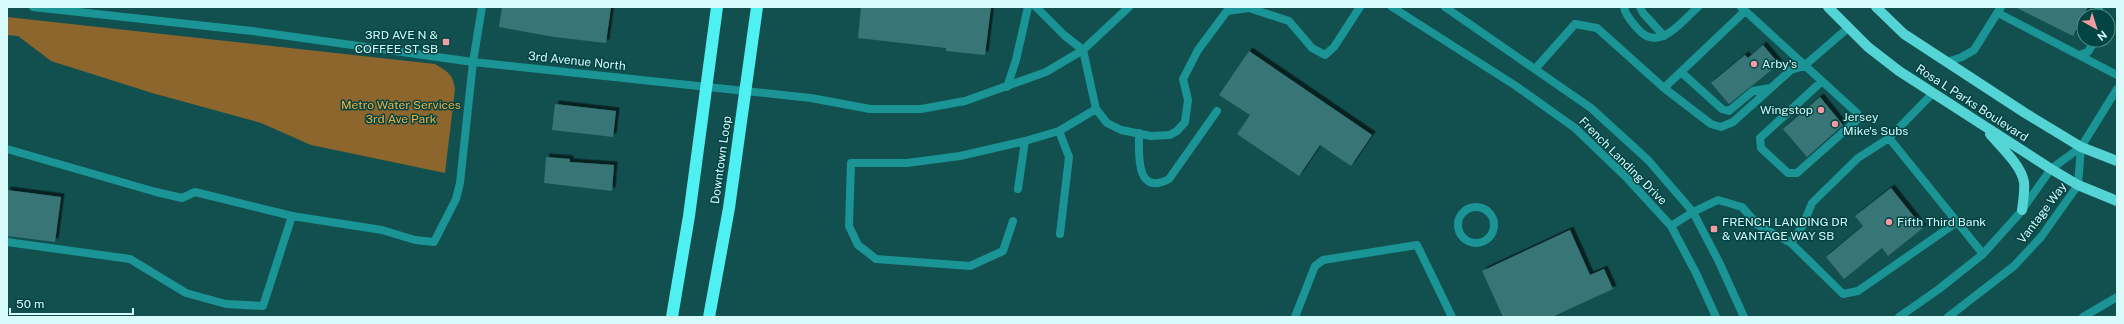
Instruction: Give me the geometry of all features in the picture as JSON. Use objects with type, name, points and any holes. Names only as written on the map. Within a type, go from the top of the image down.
[{"type":"highway","name":"Downtown Loop","points":[[672,317],[689,216],[717,7]]},
{"type":"highway","name":"Downtown Loop","points":[[708,317],[729,208],[758,7]]},
{"type":"main road","name":"Rosa L Parks Boulevard","points":[[1828,7],[1868,47],[1899,71],[1933,94],[2078,185],[2117,201]]},
{"type":"main road","name":"Rosa L Parks Boulevard","points":[[1876,7],[1904,34],[1947,62],[2081,147],[2117,161]]},
{"type":"main road","points":[[1979,123],[2012,159],[2022,177],[2024,182],[2022,210]]},
{"type":"street","name":"3rd Avenue North","points":[[33,7],[252,31],[473,62],[811,98],[870,109],[921,109],[964,101],[1046,72],[1082,50],[1129,7]]},
{"type":"street","points":[[7,149],[156,192],[182,198],[195,192],[292,216],[382,230],[415,240],[434,242],[456,199],[460,183],[473,62],[482,7]]},
{"type":"street","points":[[1007,87],[1016,60],[1028,7]]},
{"type":"street","points":[[1036,7],[1064,35],[1082,50],[1096,109],[1107,123],[1121,130],[1151,136],[1170,135],[1177,131],[1185,122],[1188,100],[1183,79],[1198,50],[1227,11],[1249,8],[1288,21],[1312,48],[1325,55],[1334,47],[1360,7]]},
{"type":"street","name":"French Landing Drive","points":[[1392,7],[1516,86],[1575,128],[1626,177],[1670,226],[1696,273],[1716,317]]},
{"type":"street","name":"French Landing Drive","points":[[1445,7],[1536,68],[1591,108],[1648,160],[1693,212],[1719,262],[1744,317]]},
{"type":"street","points":[[1624,7],[1627,16],[1643,35],[1651,39],[1664,36],[1698,7]]},
{"type":"street","points":[[1640,7],[1643,13],[1664,36]]},
{"type":"street","points":[[1664,88],[1743,9],[1821,82],[1857,113],[1858,120],[1797,173],[1788,173],[1761,148],[1760,138],[1821,82]]},
{"type":"street","points":[[1947,62],[1962,57],[1974,50],[1999,10],[2079,55],[2117,74]]},
{"type":"street","points":[[1536,68],[1575,24],[1597,28],[1664,88],[1711,124],[1721,127],[1733,122],[1791,70],[1804,66],[1848,28]]},
{"type":"street","points":[[2079,55],[2088,52],[2090,48]]},
{"type":"street","points":[[1681,72],[1722,109],[1729,110],[1753,91],[1771,88]]},
{"type":"street","points":[[2081,147],[2117,89]]},
{"type":"street","points":[[1791,243],[1803,225],[1812,203],[1858,158],[1889,138],[1933,94]]},
{"type":"street","points":[[1013,221],[1003,251],[970,266],[876,259],[858,245],[849,226],[851,163],[907,163],[960,156],[1026,142],[1059,131],[1096,109]]},
{"type":"street","points":[[1139,133],[1140,168],[1142,174],[1153,183],[1160,183],[1169,179],[1217,111]]},
{"type":"street","points":[[1059,131],[1068,157],[1060,234]]},
{"type":"street","points":[[1889,138],[1983,254]]},
{"type":"street","points":[[1018,189],[1026,142]]},
{"type":"street","name":"Vantage Way","points":[[1898,317],[1939,289],[1983,254],[2022,210],[2051,169],[2081,147]]},
{"type":"street","name":"Vantage Way","points":[[1949,317],[1981,294],[2014,266],[2041,237],[2078,185],[2081,147]]},
{"type":"street","points":[[1670,226],[1693,212],[1718,200],[1742,206],[1758,225],[1791,243],[1843,294],[1858,291],[1957,222]]},
{"type":"street","points":[[1473,208],[1482,209],[1492,217],[1494,223],[1493,231],[1485,241],[1471,242],[1461,234],[1459,220],[1467,210],[1473,208]]},
{"type":"street","points":[[7,242],[130,259],[186,293],[226,304],[263,306],[292,216]]},
{"type":"street","points":[[1295,317],[1315,266],[1323,260],[1417,246],[1452,317]]},
{"type":"street","points":[[2083,317],[2117,297]]},
{"type":"green space","name":"Metro Water Services 3rd Ave Park","points":[[7,17],[435,64],[449,74],[453,80],[455,89],[445,173],[311,145],[261,123],[152,93],[51,61],[18,36],[7,35]]},
{"type":"building","points":[[502,7],[611,7],[606,43],[554,37],[499,27]]},
{"type":"building","points":[[861,7],[991,7],[985,55],[946,51],[946,48],[858,38]]},
{"type":"building","points":[[2015,7],[2088,7],[2076,8],[2076,30],[2073,36]]},
{"type":"building","points":[[1763,45],[1779,64],[1729,104],[1711,83],[1745,55],[1748,58]]},
{"type":"building","points":[[1249,51],[1372,135],[1351,166],[1320,145],[1299,176],[1237,134],[1250,115],[1219,95]]},
{"type":"building","points":[[1820,97],[1843,125],[1807,157],[1783,129]]},
{"type":"building","points":[[555,104],[616,111],[613,137],[552,130]]},
{"type":"building","points":[[546,157],[570,159],[570,162],[614,165],[612,191],[544,183]]},
{"type":"building","points":[[1891,188],[1923,228],[1888,256],[1882,248],[1844,279],[1826,257],[1863,226],[1855,216]]},
{"type":"building","points":[[7,190],[61,197],[55,242],[7,236]]},
{"type":"building","points":[[1570,230],[1590,275],[1604,269],[1613,289],[1552,317],[1503,317],[1482,271]]},
{"type":"place","name":"3RD AVE N & COFFEE ST SB","points":[[446,42]]},
{"type":"place","name":"Arby's","points":[[1754,64]]},
{"type":"place","name":"Wingstop","points":[[1821,110]]},
{"type":"place","name":"Jersey Mike's Subs","points":[[1835,124]]},
{"type":"place","name":"Fifth Third Bank","points":[[1889,222]]},
{"type":"place","name":"FRENCH LANDING DR & VANTAGE WAY SB","points":[[1714,229]]}]
